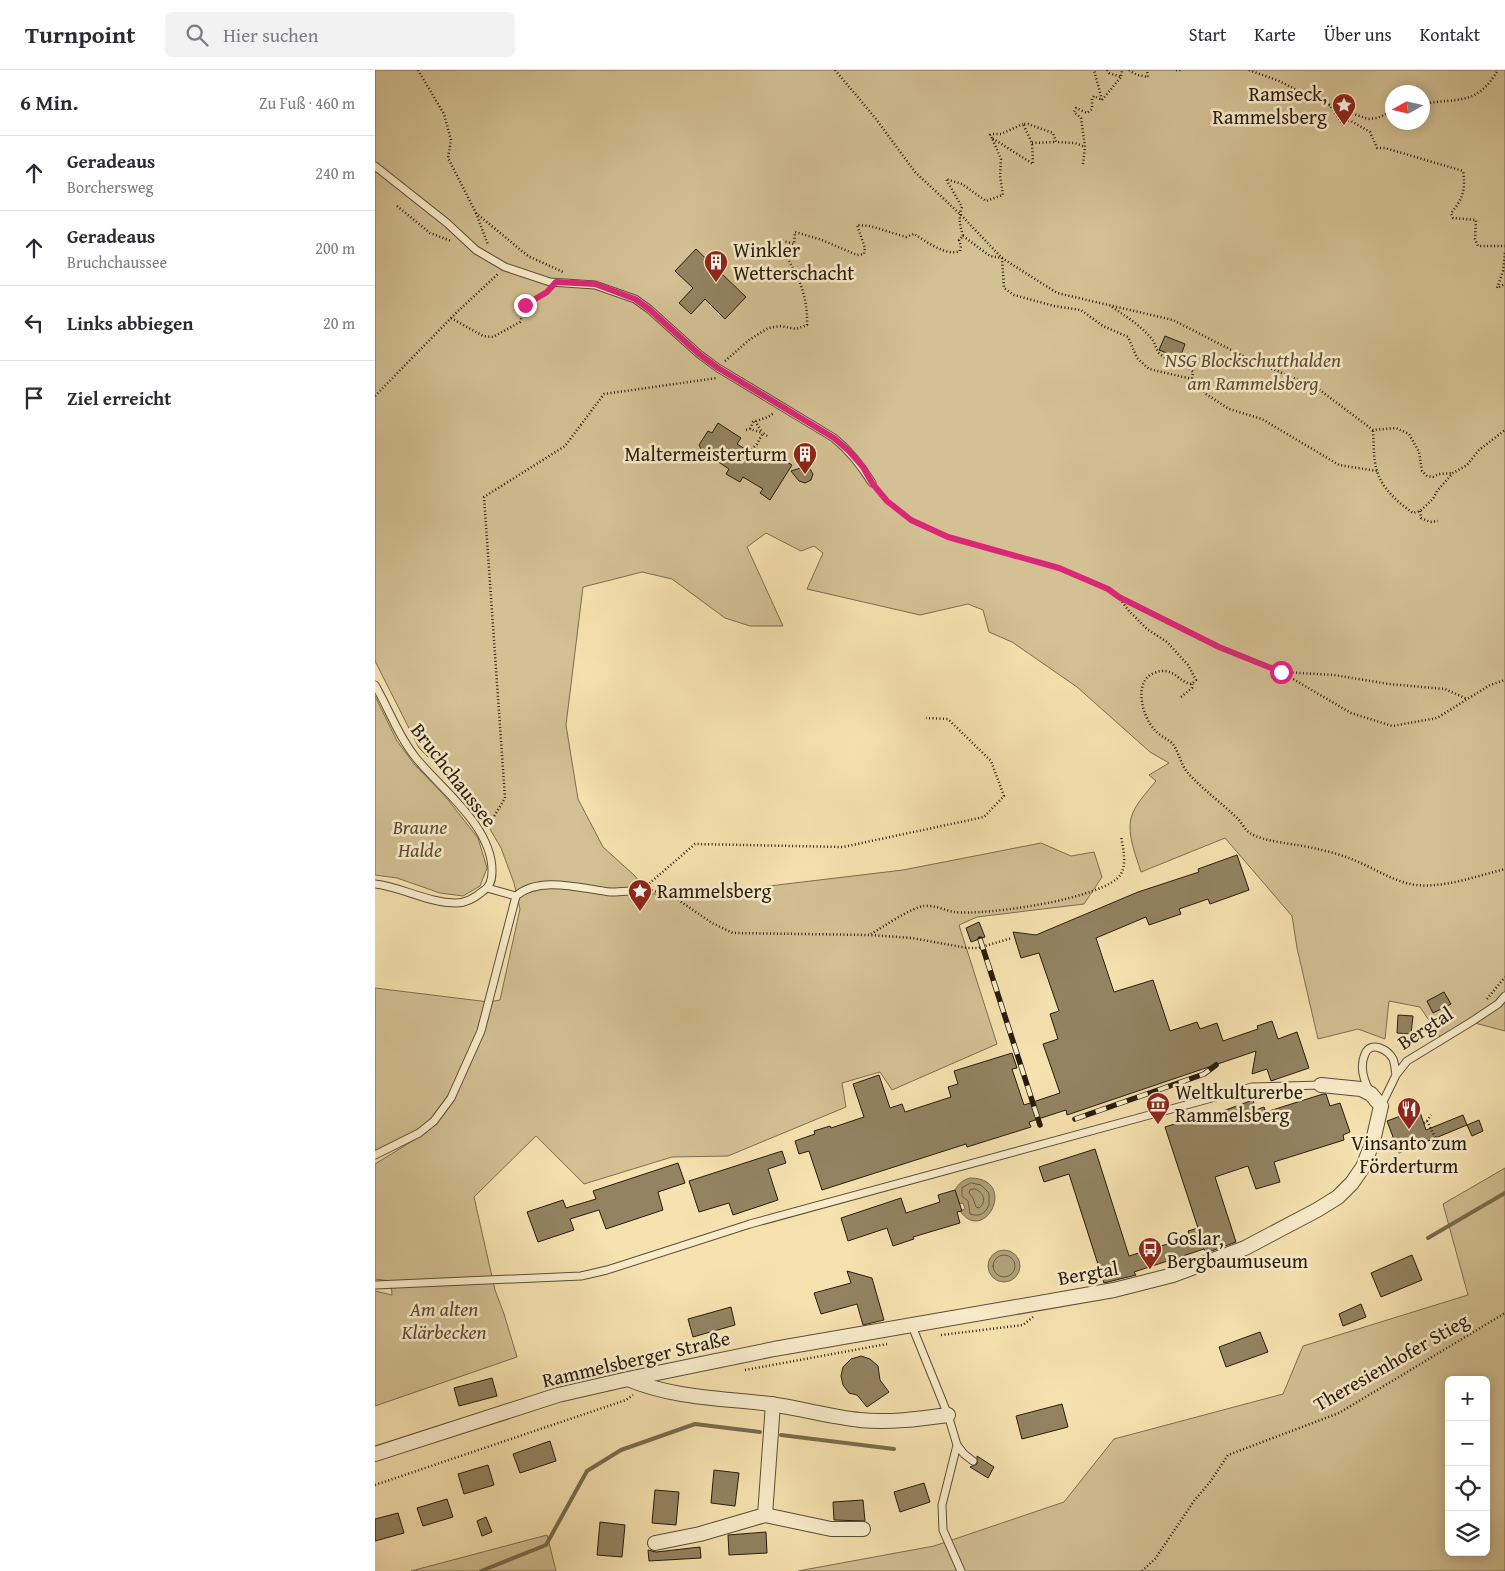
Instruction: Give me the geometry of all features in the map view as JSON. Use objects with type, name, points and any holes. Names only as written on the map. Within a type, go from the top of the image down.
[{"type":"street","points":[[1321,1085],[1353,1087],[1371,1094],[1381,1106]]},
{"type":"street","name":"Bergtal","points":[[912,1326],[1114,1290],[1173,1275],[1245,1248],[1317,1210],[1338,1196],[1352,1183],[1363,1167],[1373,1141],[1381,1106]]},
{"type":"street","name":"Rammelsberger Straße","points":[[375,1454],[558,1395],[774,1349],[912,1326]]},
{"type":"street","points":[[628,1379],[646,1387],[683,1394],[773,1404],[861,1420],[910,1420],[948,1415]]},
{"type":"street","points":[[765,1515],[773,1404]]},
{"type":"street","points":[[655,1544],[699,1534],[765,1515],[831,1529],[863,1529]]},
{"type":"lane","points":[[375,166],[447,223],[476,250],[505,267],[550,282],[595,284],[635,299],[718,368],[834,438],[863,467],[872,483]]},
{"type":"lane","name":"Bruchchaussee","points":[[375,685],[403,740],[416,758],[456,801],[483,836],[493,860],[492,877],[487,888]]},
{"type":"lane","points":[[375,884],[436,900],[456,903],[471,900],[487,888],[516,896]]},
{"type":"lane","points":[[375,1155],[419,1133],[434,1121],[451,1098],[481,1031],[516,896],[523,890],[532,887],[561,885],[612,892],[633,891]]},
{"type":"lane","name":"Bergtal","points":[[1381,1106],[1396,1075],[1407,1061],[1471,1022],[1498,1004],[1505,996]]},
{"type":"lane","points":[[1371,1094],[1363,1072],[1364,1055],[1367,1050],[1380,1047],[1388,1052],[1394,1060],[1396,1075]]},
{"type":"lane","points":[[375,1285],[581,1276],[607,1270],[750,1224],[1253,1087],[1321,1085]]},
{"type":"lane","points":[[912,1326],[948,1415],[957,1445],[973,1461]]},
{"type":"lane","points":[[957,1445],[942,1505],[943,1530],[961,1571]]},
{"type":"path","points":[[418,70],[443,114],[451,140],[448,158],[476,213],[494,261]]},
{"type":"path","points":[[835,70],[876,119],[915,172],[960,214],[1002,258],[1057,293],[1173,320],[1245,357],[1317,388],[1373,430],[1396,428],[1409,434],[1419,452],[1422,471],[1427,476],[1433,477],[1439,474],[1453,473]]},
{"type":"path","points":[[1094,70],[1102,100]]},
{"type":"path","points":[[1107,70],[1109,73],[1121,77]]},
{"type":"path","points":[[1102,100],[1121,77],[1122,70]]},
{"type":"path","points":[[1129,70],[1137,75],[1148,77],[1147,70]]},
{"type":"path","points":[[1176,70],[1181,70]]},
{"type":"path","points":[[1249,70],[1279,81],[1319,102],[1367,119],[1385,114]]},
{"type":"path","points":[[1430,102],[1439,100],[1460,100],[1477,95],[1492,81],[1498,70]]},
{"type":"path","points":[[1083,164],[1085,147],[1081,118],[1074,112],[1076,108],[1087,113],[1092,109],[1092,99],[1094,96],[1102,100]]},
{"type":"path","points":[[1329,104],[1344,126],[1346,120],[1351,121],[1369,132],[1377,148],[1385,148],[1463,171],[1466,185],[1463,196],[1451,213],[1453,218],[1476,220],[1475,239],[1478,246],[1505,246]]},
{"type":"path","points":[[1002,258],[990,256],[963,236],[959,223],[962,207],[946,180],[962,184],[986,201],[1003,195],[1000,176],[1001,159],[989,135],[1001,134],[1023,124],[1028,124],[1053,133],[1056,142]]},
{"type":"path","points":[[992,138],[1033,164],[1032,143],[1023,124]]},
{"type":"path","points":[[1032,143],[1075,143],[1085,147]]},
{"type":"path","points":[[397,206],[430,233],[476,250]]},
{"type":"path","points":[[476,213],[528,256],[587,284]]},
{"type":"path","points":[[718,368],[742,346],[768,328],[781,326],[796,329],[807,325],[804,290],[792,265],[778,244],[780,240],[794,244],[795,232],[822,240],[857,255],[864,254],[865,248],[857,225],[871,226],[906,237],[914,234],[940,249],[956,253],[960,252],[959,240],[963,236]]},
{"type":"path","points":[[1505,252],[1503,271],[1497,288],[1505,284]]},
{"type":"path","points":[[1002,258],[1004,288],[1014,295],[1054,306],[1081,310],[1103,326],[1128,338],[1137,358],[1149,369],[1192,380],[1206,394],[1229,409],[1262,419],[1339,465],[1377,471]]},
{"type":"path","points":[[375,396],[451,318],[505,267]]},
{"type":"path","points":[[451,318],[483,336],[493,337],[520,322],[525,305],[547,292],[556,282]]},
{"type":"path","points":[[1111,306],[1138,324],[1154,341],[1160,354],[1189,366],[1193,372],[1192,380]]},
{"type":"path","points":[[483,836],[505,798],[484,497],[565,446],[604,394],[731,376]]},
{"type":"path","points":[[763,433],[748,429],[755,421],[774,413]]},
{"type":"path","points":[[755,421],[767,436]]},
{"type":"path","points":[[1373,430],[1377,471],[1386,487],[1400,503],[1413,513],[1420,511],[1433,499],[1437,491],[1453,473],[1467,465],[1479,450],[1505,430]]},
{"type":"path","points":[[749,452],[757,444],[763,433]]},
{"type":"path","points":[[872,483],[887,501],[911,520],[948,537],[1059,568],[1108,589],[1119,597],[1219,647],[1281,672],[1351,713],[1391,726],[1437,718],[1490,685],[1505,680]]},
{"type":"path","points":[[1420,511],[1421,518],[1427,521],[1438,521]]},
{"type":"path","points":[[1119,597],[1129,612],[1147,629],[1167,642],[1189,665],[1196,680],[1189,692],[1181,697]]},
{"type":"path","points":[[1192,684],[1187,684],[1173,673],[1163,671],[1153,673],[1146,680],[1142,689],[1141,703],[1148,721],[1155,731],[1172,744],[1187,772],[1239,820],[1250,833],[1271,840],[1312,847],[1356,860],[1385,876],[1415,885],[1443,884],[1505,869]]},
{"type":"path","points":[[1281,672],[1334,675],[1389,684],[1445,688],[1467,699]]},
{"type":"path","points":[[633,891],[644,888],[695,844],[843,847],[984,817],[1004,796],[991,761],[948,719],[926,718]]},
{"type":"path","points":[[869,935],[923,906],[954,912],[972,912],[1034,906],[1088,893],[1113,882],[1121,874],[1125,860],[1121,836]]},
{"type":"path","points":[[644,888],[677,899],[712,923],[733,933],[869,935],[912,938],[967,948],[977,948],[1012,938]]},
{"type":"path","points":[[1424,1123],[1431,1115]]},
{"type":"path","points":[[1427,1121],[1438,1143]]},
{"type":"path","name":"Theresienhofer Stieg","points":[[1142,1571],[1155,1559],[1228,1455],[1339,1413],[1505,1313]]},
{"type":"green space","points":[[375,70],[1505,70],[1505,1031],[1471,1022],[1443,1041],[1420,1007],[1389,1001],[1385,1039],[1358,1029],[1318,1039],[1297,948],[1292,916],[1225,838],[1141,872],[1131,838],[1131,818],[1138,803],[1156,781],[1149,775],[1169,763],[1150,752],[1077,687],[1012,642],[989,632],[983,610],[968,604],[920,615],[807,589],[823,553],[814,546],[801,551],[766,533],[747,547],[783,626],[750,626],[725,618],[672,579],[642,572],[583,587],[566,725],[578,799],[603,847],[634,875],[650,894],[702,894],[903,870],[1041,843],[1071,856],[1094,852],[1102,877],[1084,904],[977,917],[959,925],[997,1044],[892,1090],[880,1072],[842,1083],[846,1107],[728,1156],[672,1157],[584,1184],[536,1136],[474,1197],[495,1290],[517,1357],[375,1406],[375,1291],[392,1295],[391,1281],[375,1279],[375,1164],[427,1132],[375,1155],[375,988],[489,1002],[500,1000],[520,909],[514,883],[501,848],[476,805],[419,748],[375,661]]},
{"type":"green space","name":"Braune Halde","points":[[375,696],[397,741],[414,764],[445,796],[478,838],[487,868],[480,886],[463,896],[440,893],[397,878],[375,875]]},
{"type":"green space","points":[[1505,1168],[1505,1571],[798,1571],[934,1546],[1064,1502],[1114,1439],[1283,1394],[1303,1346],[1468,1295],[1443,1204]]},
{"type":"green space","points":[[547,1535],[556,1571],[411,1571]]},
{"type":"water","points":[[970,1178],[985,1181],[993,1188],[995,1198],[993,1208],[987,1216],[979,1221],[970,1220],[960,1211],[965,1209],[963,1203],[959,1204],[955,1190],[961,1182]]},
{"type":"water","points":[[1004,1250],[1010,1251],[1015,1255],[1019,1260],[1019,1272],[1015,1277],[1010,1281],[1004,1282],[998,1281],[993,1277],[989,1272],[988,1266],[989,1260],[993,1255],[998,1251]]},
{"type":"building","name":"Winkler Wetterschacht","points":[[696,249],[746,297],[725,319],[705,299],[691,314],[679,303],[693,288],[675,271]]},
{"type":"building","points":[[1165,336],[1185,344],[1180,358],[1159,350]]},
{"type":"building","points":[[718,423],[741,438],[737,444],[763,460],[769,451],[792,465],[770,500],[760,493],[763,489],[743,477],[740,482],[726,474],[729,469],[702,451],[699,445],[708,431],[712,433]]},
{"type":"building","name":"Maltermeisterturm","points":[[804,467],[810,469],[813,474],[811,480],[805,483],[799,481],[791,471]]},
{"type":"building","points":[[1237,855],[1249,890],[1210,904],[1208,899],[1179,909],[1181,914],[1149,925],[1146,917],[1096,938],[1114,992],[1153,980],[1170,1031],[1197,1022],[1200,1029],[1217,1023],[1223,1041],[1258,1029],[1257,1026],[1272,1021],[1278,1039],[1297,1032],[1309,1068],[1271,1081],[1267,1069],[1252,1074],[1256,1051],[1067,1115],[1066,1110],[1029,1122],[1031,1127],[967,1147],[966,1144],[822,1190],[809,1151],[799,1154],[795,1141],[815,1134],[814,1131],[830,1126],[831,1128],[864,1117],[853,1084],[879,1075],[890,1108],[902,1104],[905,1112],[951,1097],[948,1087],[958,1084],[954,1071],[1012,1053],[1017,1068],[1012,1069],[1024,1105],[1060,1093],[1043,1044],[1058,1039],[1050,1014],[1059,1011],[1039,953],[1021,958],[1013,932],[1036,935],[1138,892],[1199,872],[1198,869]]},
{"type":"building","points":[[979,922],[985,937],[971,942],[966,928]]},
{"type":"building","points":[[1444,992],[1451,1004],[1433,1013],[1427,1001]]},
{"type":"building","points":[[1398,1015],[1413,1016],[1411,1034],[1397,1033]]},
{"type":"building","points":[[1326,1094],[1330,1106],[1340,1103],[1350,1132],[1343,1135],[1344,1140],[1274,1162],[1280,1182],[1256,1189],[1248,1166],[1215,1177],[1236,1242],[1206,1253],[1204,1249],[1134,1272],[1136,1275],[1104,1283],[1069,1174],[1044,1182],[1039,1167],[1095,1149],[1129,1256],[1190,1237],[1188,1231],[1198,1228],[1165,1127],[1197,1117],[1198,1120],[1253,1100],[1256,1110],[1264,1107],[1266,1112]]},
{"type":"building","name":"Vinsanto zum Förderturm","points":[[1419,1109],[1426,1130],[1463,1115],[1467,1125],[1399,1153],[1387,1121]]},
{"type":"building","points":[[1479,1120],[1483,1131],[1472,1136],[1467,1125]]},
{"type":"building","points":[[782,1151],[786,1163],[768,1169],[778,1200],[733,1215],[729,1203],[699,1212],[689,1181]]},
{"type":"building","points":[[678,1163],[685,1183],[658,1192],[663,1210],[606,1229],[599,1210],[570,1219],[574,1230],[538,1242],[527,1212],[563,1200],[566,1208],[596,1199],[593,1191]]},
{"type":"building","points":[[955,1190],[962,1211],[957,1212],[960,1223],[913,1237],[914,1239],[893,1246],[887,1228],[848,1241],[841,1218],[901,1198],[906,1213],[940,1202],[938,1195]]},
{"type":"building","points":[[1412,1255],[1422,1280],[1381,1297],[1371,1273]]},
{"type":"building","points":[[847,1271],[872,1278],[884,1320],[863,1325],[857,1304],[821,1314],[814,1293],[851,1283]]},
{"type":"building","points":[[1361,1304],[1366,1317],[1343,1326],[1339,1314]]},
{"type":"building","points":[[731,1307],[735,1325],[693,1337],[688,1319]]},
{"type":"building","points":[[1260,1332],[1268,1352],[1226,1367],[1219,1347]]},
{"type":"building","points":[[861,1356],[870,1359],[878,1366],[880,1380],[889,1392],[867,1407],[857,1395],[849,1393],[843,1385],[841,1376],[843,1367],[851,1359]]},
{"type":"building","points":[[492,1378],[497,1396],[459,1406],[454,1388]]},
{"type":"building","points":[[1062,1404],[1068,1427],[1022,1439],[1016,1416]]},
{"type":"building","points":[[550,1441],[556,1461],[520,1473],[513,1454]]},
{"type":"building","points":[[977,1456],[994,1467],[988,1478],[970,1467],[977,1464]]},
{"type":"building","points":[[488,1465],[494,1485],[464,1494],[458,1474]]},
{"type":"building","points":[[714,1470],[739,1473],[735,1506],[711,1503]]},
{"type":"building","points":[[924,1483],[930,1502],[900,1512],[894,1492]]},
{"type":"building","points":[[655,1490],[679,1492],[676,1525],[652,1523]]},
{"type":"building","points":[[447,1499],[453,1517],[423,1526],[417,1508]]},
{"type":"building","points":[[863,1500],[865,1521],[834,1520],[833,1502]]},
{"type":"building","points":[[398,1513],[404,1533],[375,1541],[375,1519]]},
{"type":"building","points":[[486,1517],[492,1532],[482,1536],[477,1521]]},
{"type":"building","points":[[600,1522],[625,1525],[622,1557],[597,1555]]},
{"type":"building","points":[[766,1532],[767,1553],[729,1555],[728,1535]]},
{"type":"building","points":[[700,1547],[701,1558],[649,1561],[648,1550],[656,1552]]},
{"type":"waterway","points":[[1428,1238],[1505,1193]]},
{"type":"waterway","points":[[481,1571],[546,1545],[587,1471],[621,1450],[695,1424],[760,1432]]},
{"type":"waterway","points":[[781,1435],[894,1449]]},
{"type":"railway","points":[[980,939],[1040,1125]]},
{"type":"railway","points":[[1075,1119],[1204,1074],[1216,1065]]},
{"type":"place","name":"Ramseck, Rammelsberg","points":[[1344,126]]},
{"type":"place","name":"Winkler Wetterschacht","points":[[716,283]]},
{"type":"place","name":"Maltermeisterturm","points":[[805,475]]},
{"type":"place","name":"Rammelsberg","points":[[640,912]]},
{"type":"place","name":"Weltkulturerbe Rammelsberg","points":[[1158,1125]]},
{"type":"place","name":"Vinsanto zum Förderturm","points":[[1409,1130]]},
{"type":"place","name":"Goslar, Bergbaumuseum","points":[[1150,1270]]},
{"type":"route","points":[[525,305],[547,292],[556,282],[595,284],[635,299],[718,368],[834,438],[863,467],[872,483],[887,501],[911,520],[948,537],[1059,568],[1087,579],[1219,647],[1281,672]]},
{"type":"park label","name":"NSG Blockschutthalden am Rammelsberg","points":[[1253,372]]},
{"type":"park label","name":"Am alten Klärbecken","points":[[444,1320]]}]
